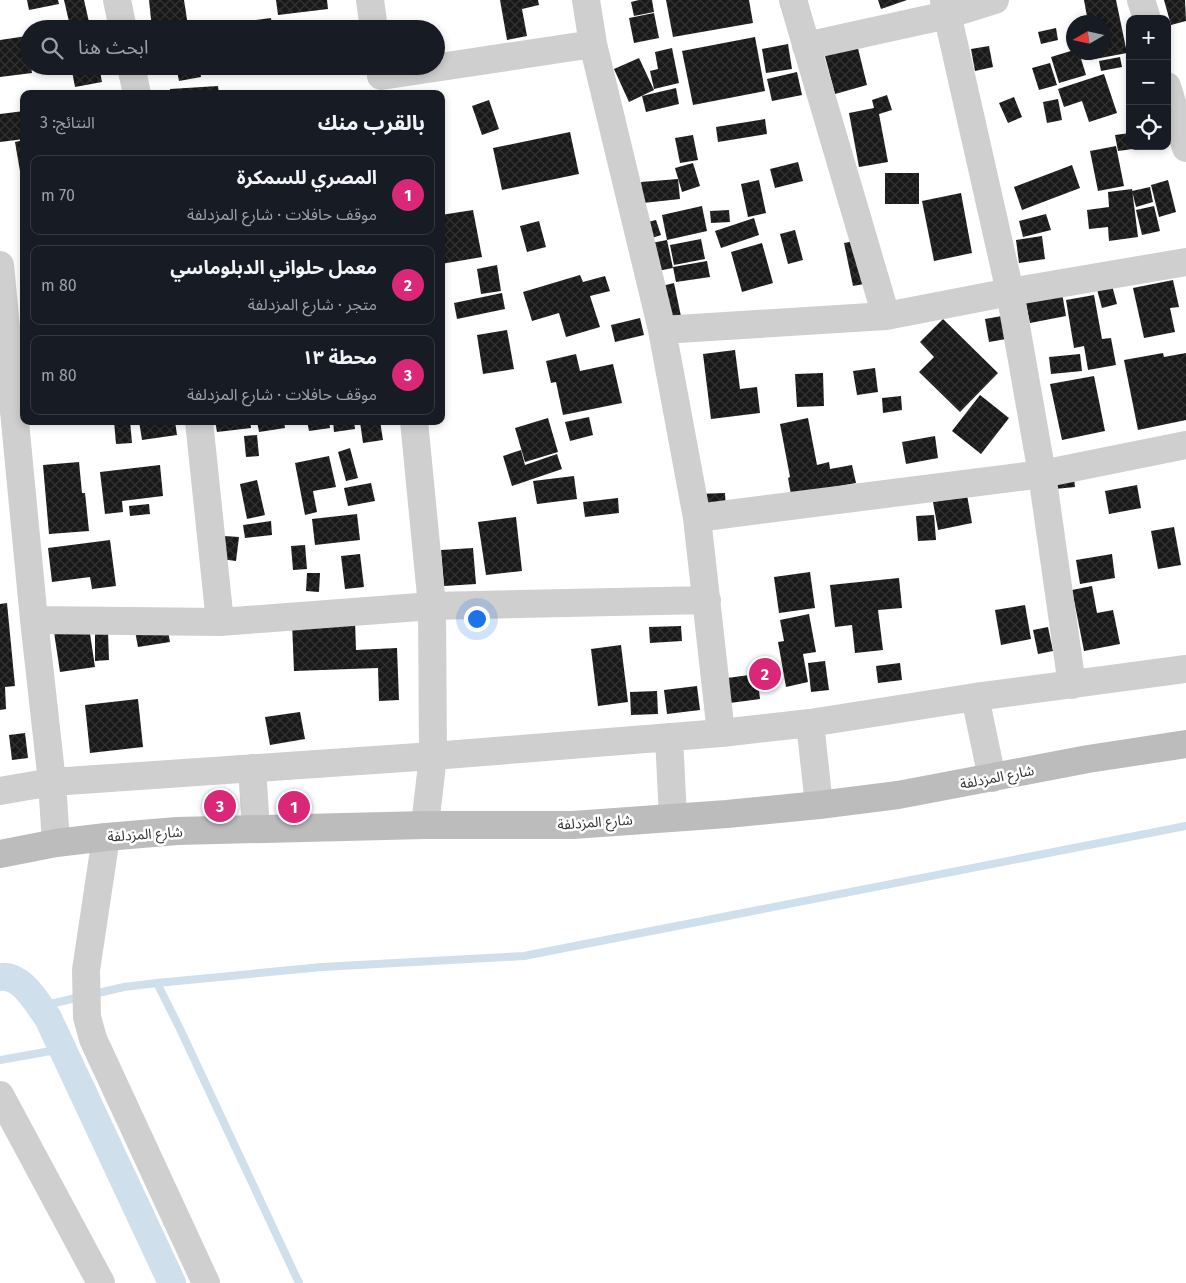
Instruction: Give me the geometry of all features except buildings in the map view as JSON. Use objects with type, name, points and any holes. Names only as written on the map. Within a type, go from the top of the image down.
[{"type":"street","points":[[117,0],[121,20]]},
{"type":"street","points":[[370,0],[373,20]]},
{"type":"street","points":[[586,0],[593,44],[662,330],[697,518],[721,733]]},
{"type":"street","points":[[793,0],[886,316]]},
{"type":"street","points":[[806,46],[946,8],[995,0]]},
{"type":"street","points":[[1141,0],[1146,15]]},
{"type":"street","points":[[946,8],[1010,292],[1042,474],[1072,685]]},
{"type":"street","points":[[445,68],[593,44]]},
{"type":"street","points":[[133,75],[136,90]]},
{"type":"street","points":[[381,79],[405,75]]},
{"type":"street","points":[[1171,99],[1186,148]]},
{"type":"street","points":[[662,330],[886,316],[1010,292],[1186,262]]},
{"type":"street","points":[[0,265],[34,620],[52,782],[56,843]]},
{"type":"street","points":[[199,425],[220,622]]},
{"type":"street","points":[[414,425],[432,606],[434,756],[425,825]]},
{"type":"street","points":[[697,518],[1042,474],[1186,446]]},
{"type":"street","points":[[34,620],[220,622],[432,606],[707,600]]},
{"type":"street","points":[[0,791],[52,782],[434,756],[721,733],[810,723],[1186,669]]},
{"type":"street","points":[[975,698],[992,778]]},
{"type":"street","points":[[810,723],[819,805]]},
{"type":"street","points":[[669,737],[673,817]]},
{"type":"street","name":"شارع المزدلفة","points":[[0,854],[56,843],[177,831],[425,825],[573,825],[727,814],[898,795],[1088,759],[1186,744]]},
{"type":"street","points":[[252,768],[256,829]]},
{"type":"street","points":[[106,837],[86,970],[88,1018],[96,1048],[206,1283]]},
{"type":"street","points":[[0,1095],[102,1283]]},
{"type":"waterway","points":[[37,1007],[124,987],[157,983],[322,967],[524,956],[1186,826]]},
{"type":"waterway","points":[[0,977],[8,977],[22,985],[48,1018],[172,1283]]},
{"type":"waterway","points":[[157,983],[299,1283]]},
{"type":"waterway","points":[[0,1060],[62,1049]]},
{"type":"place","name":"معمل حلواني الدبلوماسي","points":[[765,674]]},
{"type":"place","name":"محطة ١٣","points":[[220,806]]},
{"type":"place","name":"المصري للسمكرة","points":[[294,807]]}]
